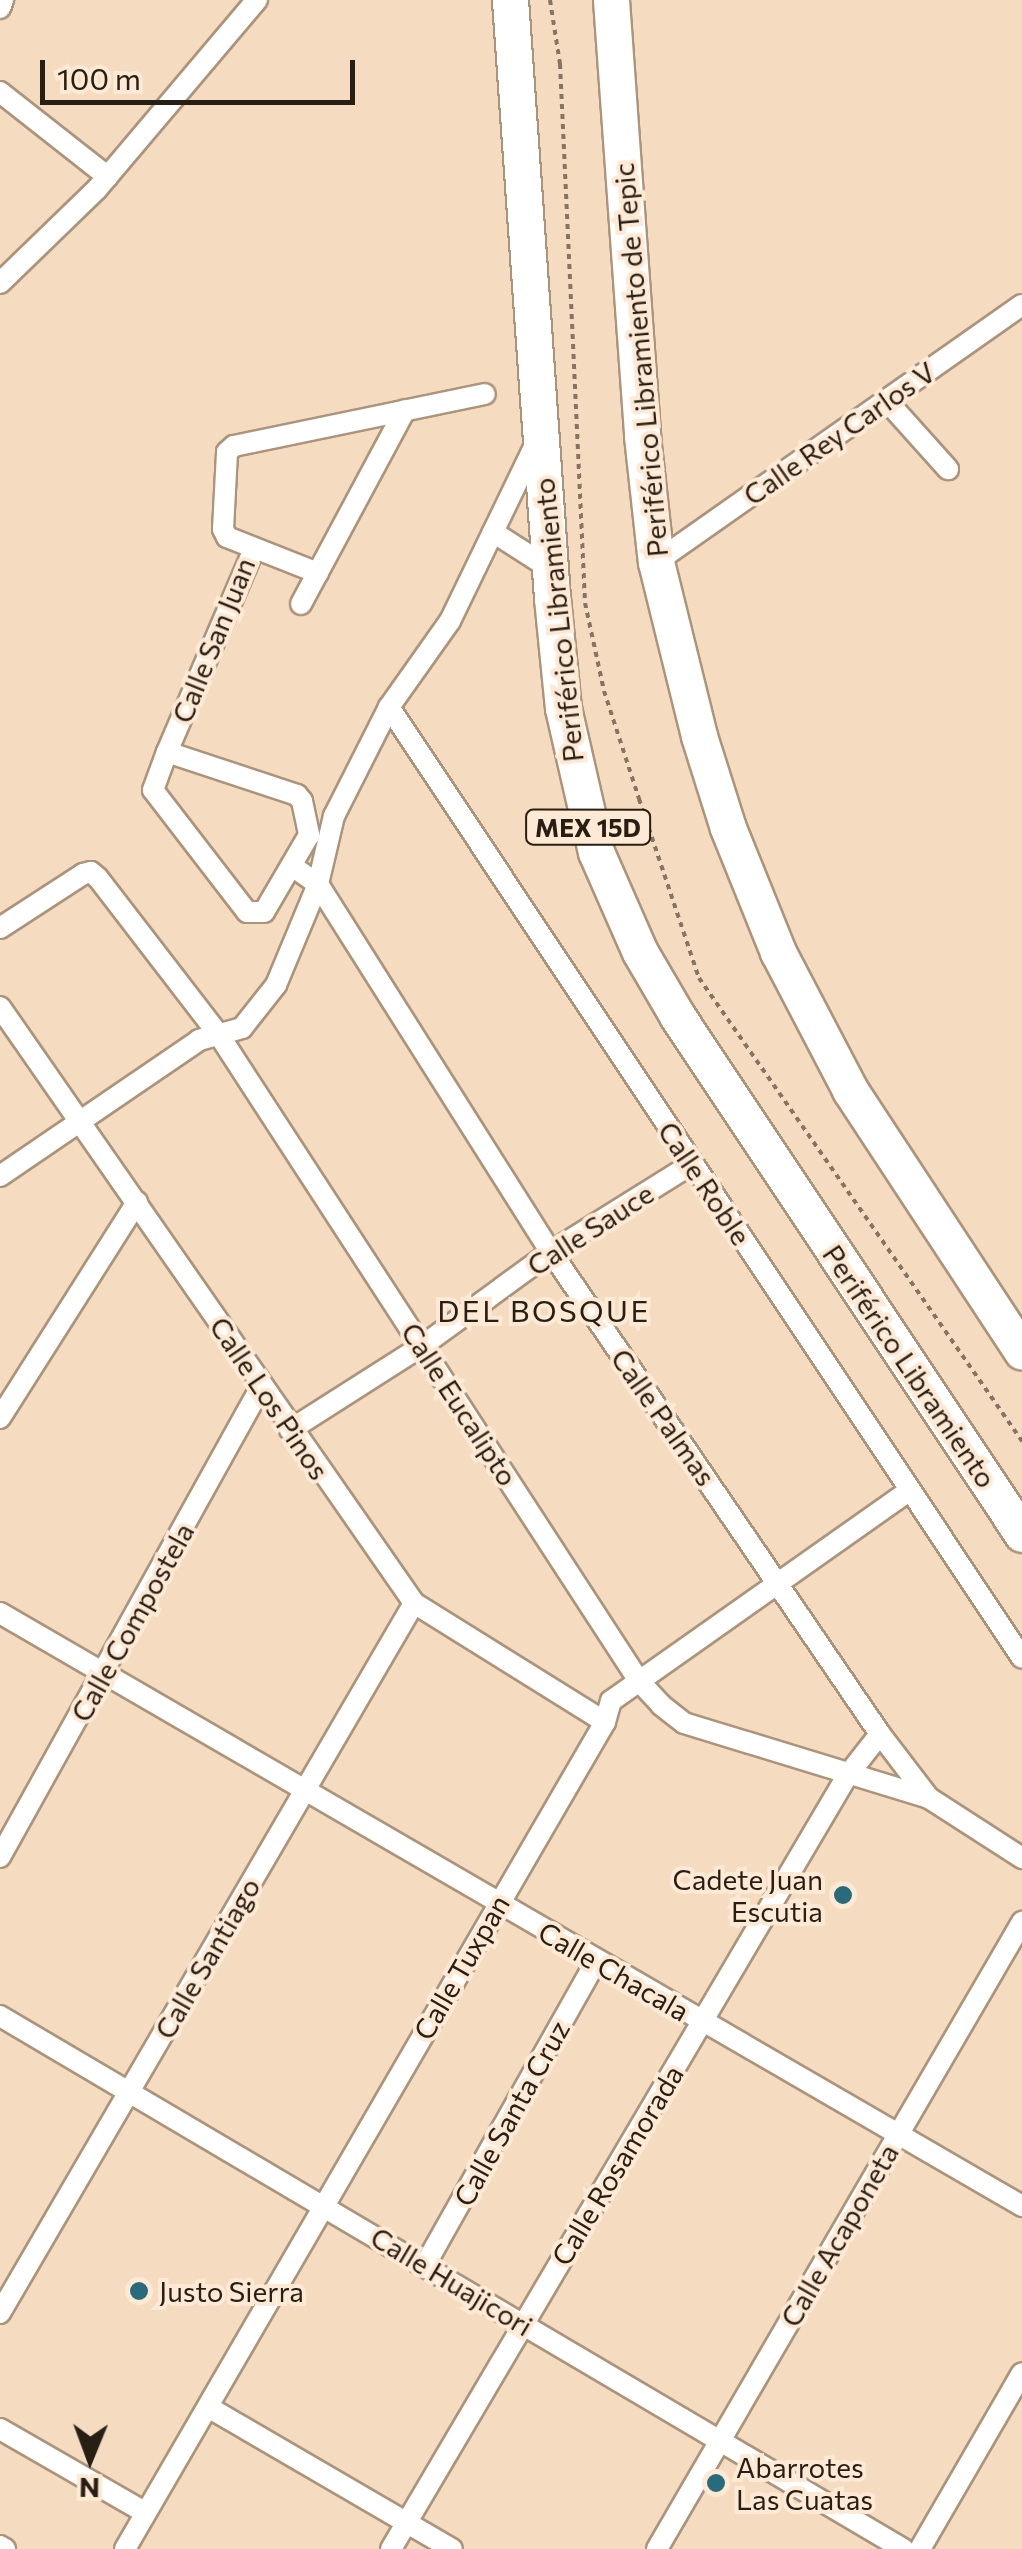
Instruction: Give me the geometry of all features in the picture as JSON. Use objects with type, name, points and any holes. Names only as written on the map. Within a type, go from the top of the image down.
[{"type":"highway","name":"Periférico Libramiento","points":[[510,0],[538,439],[563,708],[581,804],[596,852],[640,952],[1022,1534]]},
{"type":"highway","name":"Periférico Libramiento de Tepic","points":[[611,0],[642,436],[656,562],[699,736],[728,828],[778,952],[850,1090],[1022,1352]]},
{"type":"street","points":[[0,8],[3,0]]},
{"type":"street","points":[[0,283],[108,177],[257,0]]},
{"type":"street","points":[[0,92],[108,177]]},
{"type":"street","name":"Calle Rey Carlos V","points":[[656,562],[1022,305]]},
{"type":"street","name":"Calle San Juan","points":[[292,866],[264,912],[248,912],[153,790],[254,549],[227,537],[223,529],[227,452],[234,446],[485,394]]},
{"type":"street","points":[[886,400],[948,469]]},
{"type":"street","points":[[301,604],[405,410]]},
{"type":"street","points":[[0,1176],[199,1040],[242,1028],[276,986],[318,884],[334,816],[389,707],[450,621],[538,439]]},
{"type":"street","points":[[493,532],[549,568]]},
{"type":"street","points":[[254,549],[318,573]]},
{"type":"street","name":"Calle Roble","points":[[389,707],[1022,1658]]},
{"type":"street","points":[[167,752],[296,796],[310,828],[292,866],[318,884]]},
{"type":"street","name":"Calle Eucalipto","points":[[0,928],[92,872],[219,1035],[639,1681],[684,1723],[928,1798]]},
{"type":"street","name":"Calle Palmas","points":[[318,884],[551,1252],[880,1734],[928,1798],[1022,1858]]},
{"type":"street","name":"Calle Los Pinos","points":[[0,1007],[290,1430],[414,1603],[605,1722]]},
{"type":"street","name":"Calle Sauce","points":[[290,1430],[422,1346],[551,1252],[692,1164]]},
{"type":"street","points":[[0,1418],[137,1202]]},
{"type":"street","name":"Calle Compostela","points":[[0,1857],[104,1676],[262,1385]]},
{"type":"street","name":"Calle Tuxpan","points":[[124,2549],[605,1722],[611,1701],[910,1491]]},
{"type":"street","name":"Calle Santiago","points":[[0,2313],[414,1603]]},
{"type":"street","name":"Calle Chacala","points":[[0,1613],[1022,2206]]},
{"type":"street","name":"Calle Rosamorada","points":[[390,2549],[847,1776],[880,1734]]},
{"type":"street","name":"Calle Acaponeta","points":[[656,2549],[1022,1922]]},
{"type":"street","name":"Calle Santa Cruz","points":[[425,2265],[596,1961]]},
{"type":"street","name":"Calle Huajicori","points":[[0,2016],[902,2549]]},
{"type":"street","points":[[920,2549],[1022,2373]]},
{"type":"street","points":[[208,2407],[452,2549]]},
{"type":"street","points":[[0,2428],[146,2513]]},
{"type":"place","name":"Cadete Juan Escutia","points":[[843,1895]]},
{"type":"place","name":"Justo Sierra","points":[[139,2291]]},
{"type":"place","name":"Abarrotes Las Cuatas","points":[[716,2483]]},
{"type":"district","name":"DEL BOSQUE","points":[[544,1310]]}]
